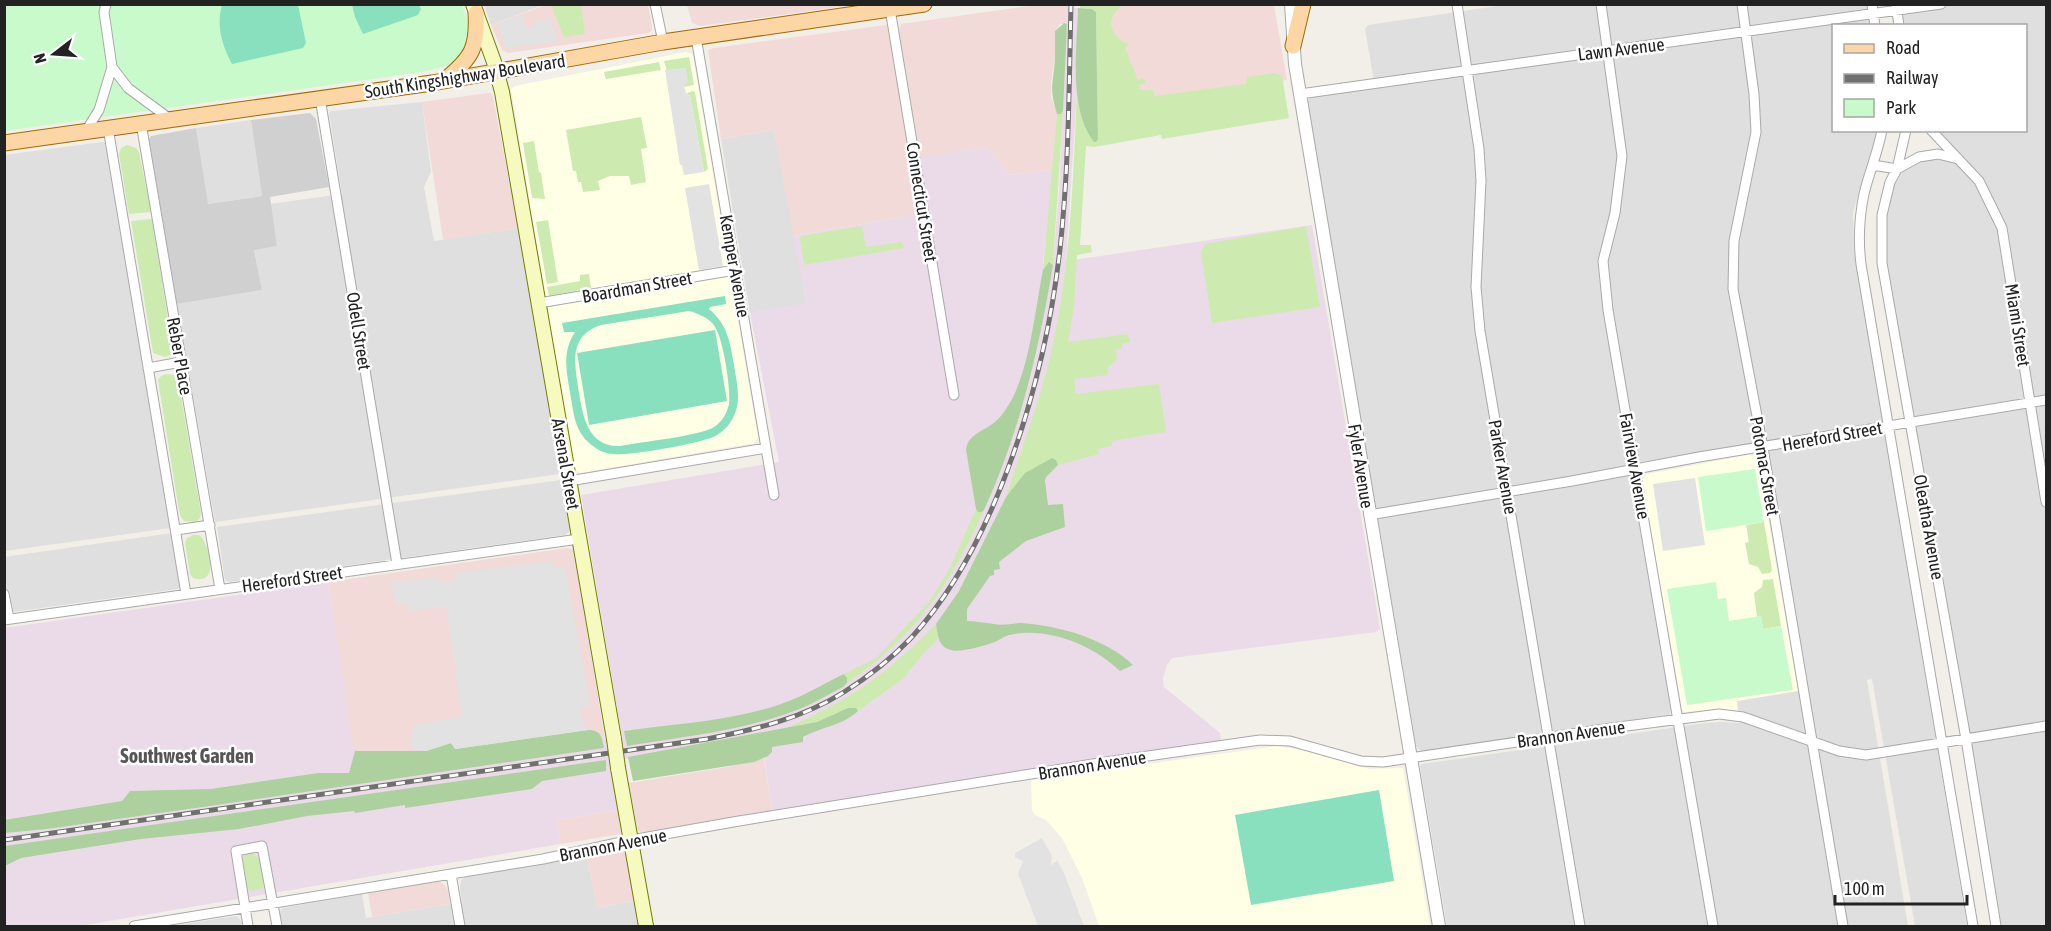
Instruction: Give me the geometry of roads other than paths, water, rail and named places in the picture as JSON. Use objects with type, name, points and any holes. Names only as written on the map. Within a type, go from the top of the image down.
[{"type":"main road","name":"South Kingshighway Boulevard","points":[[4,142],[443,81],[663,42],[924,4]]},
{"type":"main road","points":[[1293,46],[1303,4]]},
{"type":"main road","points":[[443,81],[462,66],[472,53],[477,37],[474,9]]},
{"type":"main road","name":"Arsenal Street","points":[[474,9],[497,72],[646,927]]},
{"type":"street","points":[[655,4],[663,42]]},
{"type":"street","name":"Fyler Avenue","points":[[1291,4],[1293,46],[1300,94],[1439,927]]},
{"type":"street","name":"Parker Avenue","points":[[1457,4],[1479,149],[1481,180],[1476,287],[1480,332],[1580,927]]},
{"type":"street","name":"Fairview Avenue","points":[[1601,4],[1622,156],[1615,213],[1603,261],[1608,310],[1713,927]]},
{"type":"street","name":"Potomac Street","points":[[1742,4],[1754,93],[1756,132],[1734,241],[1733,287],[1843,927]]},
{"type":"street","name":"Lawn Avenue","points":[[1300,94],[1677,42],[1872,9],[1941,4]]},
{"type":"street","points":[[86,131],[99,110],[112,67],[102,7]]},
{"type":"street","points":[[1897,7],[1899,24]]},
{"type":"street","name":"Connecticut Street","points":[[890,9],[954,395]]},
{"type":"street","points":[[1872,9],[1875,24]]},
{"type":"street","name":"Kemper Avenue","points":[[696,37],[774,495]]},
{"type":"street","points":[[112,67],[128,88],[170,119]]},
{"type":"street","name":"Odell Street","points":[[320,98],[398,564]]},
{"type":"street","name":"Reber Place","points":[[141,123],[220,589]]},
{"type":"street","name":"Reber Place","points":[[108,128],[186,594]]},
{"type":"street","name":"Oleatha Avenue","points":[[1881,132],[1865,192],[1858,238],[1861,267],[1972,927]]},
{"type":"street","name":"Oleatha Avenue","points":[[1906,132],[1897,169],[1890,182],[1882,215],[1882,263],[1966,739],[1996,927]]},
{"type":"street","name":"Miami Street","points":[[1933,132],[1979,181],[2001,228],[2046,502]]},
{"type":"street","points":[[1872,165],[1897,169],[1910,161],[1938,154],[1960,160]]},
{"type":"street","name":"Boardman Street","points":[[539,303],[735,270]]},
{"type":"street","points":[[148,369],[182,362]]},
{"type":"street","name":"Hereford Street","points":[[1369,515],[1699,457],[2046,400]]},
{"type":"street","points":[[569,481],[766,448]]},
{"type":"street","points":[[176,530],[210,525]]},
{"type":"street","name":"Hereford Street","points":[[7,619],[579,539]]},
{"type":"street","points":[[4,594],[7,619]]},
{"type":"street","name":"Brannon Avenue","points":[[135,927],[543,859],[631,840],[1099,763],[1260,740],[1290,741],[1361,761],[1383,762],[1719,714],[1736,715],[1812,743],[1839,751],[1866,755],[2046,726]]},
{"type":"street","points":[[248,927],[236,851],[262,846],[277,927]]},
{"type":"street","points":[[451,874],[460,927]]},
{"type":"railway","points":[[4,840],[707,739],[760,727],[812,709],[844,692],[879,667],[911,638],[942,599],[969,555],[993,507],[1030,402],[1043,349],[1060,249],[1067,158],[1071,4]]},
{"type":"district","name":"Southwest Garden","points":[[187,755]]}]
